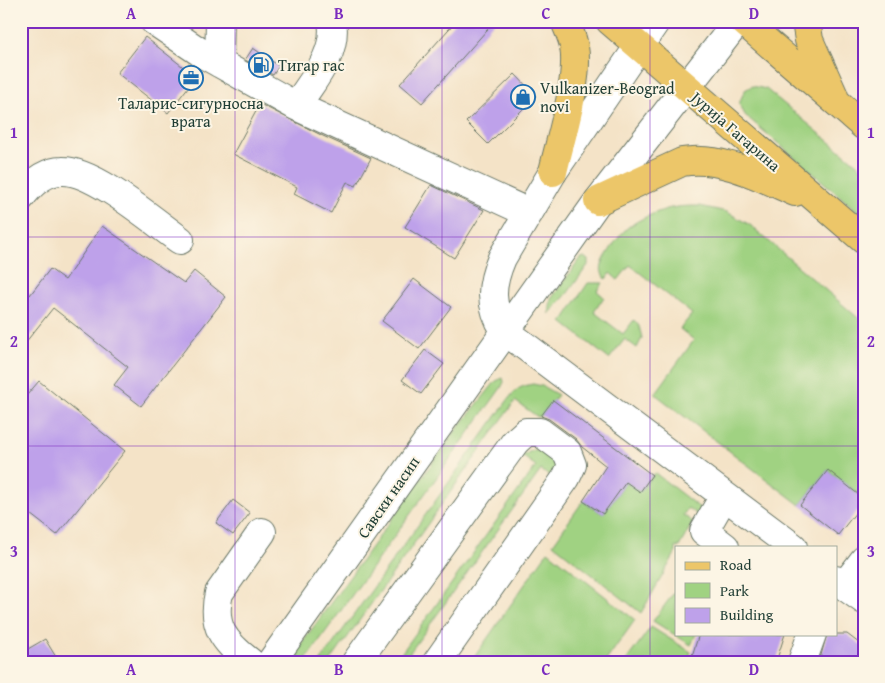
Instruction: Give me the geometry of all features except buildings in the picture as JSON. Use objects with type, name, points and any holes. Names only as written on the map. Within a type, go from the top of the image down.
[{"type":"main road","points":[[553,172],[570,100],[575,69],[574,47],[565,21]]},
{"type":"main road","name":"Јурија Гагарина","points":[[610,21],[864,240]]},
{"type":"main road","points":[[743,21],[864,126]]},
{"type":"main road","points":[[806,21],[809,40],[836,102]]},
{"type":"main road","points":[[598,200],[682,162],[704,160],[744,171],[818,202]]},
{"type":"street","points":[[154,21],[219,63],[296,106],[529,212]]},
{"type":"street","points":[[219,63],[220,21]]},
{"type":"street","points":[[296,106],[324,64],[331,48],[334,30],[332,21]]},
{"type":"street","points":[[656,21],[553,172],[502,258],[496,273],[492,294],[497,319],[505,331],[791,546]]},
{"type":"street","name":"Савски насип","points":[[271,662],[598,200],[738,21]]},
{"type":"street","points":[[21,197],[41,177],[61,170],[74,172],[88,177],[107,188],[180,240]]},
{"type":"street","points":[[356,662],[515,442],[526,432],[540,432],[567,452],[572,465],[566,478],[437,662]]},
{"type":"street","points":[[724,496],[704,531],[725,546]]},
{"type":"street","points":[[250,662],[229,646],[216,618],[216,604],[219,593],[262,532]]},
{"type":"street","points":[[848,588],[864,560]]},
{"type":"street","points":[[802,662],[811,636]]},
{"type":"green space","points":[[752,86],[766,89],[864,170],[864,217],[745,115],[739,103],[745,90]]},
{"type":"green space","points":[[700,206],[727,212],[750,225],[864,323],[864,499],[828,470],[800,505],[655,394],[694,340],[680,329],[692,314],[630,265],[618,280],[610,273],[606,279],[602,274],[602,266],[620,235],[636,222],[671,208]]},
{"type":"green space","points":[[584,257],[588,260],[588,265],[567,294],[549,314],[551,299],[581,258]]},
{"type":"green space","points":[[588,283],[603,283],[597,291],[604,297],[594,312],[623,334],[634,320],[639,326],[642,338],[637,348],[625,339],[609,359],[562,322]]},
{"type":"green space","points":[[503,378],[504,382],[501,388],[304,662],[288,662],[454,433],[496,381]]},
{"type":"green space","points":[[533,384],[542,386],[558,395],[541,416],[538,417],[515,401],[330,662],[320,662],[510,397],[520,388]]},
{"type":"green space","points":[[543,449],[556,458],[557,468],[554,479],[541,470],[403,662],[395,662],[536,466],[522,456],[533,450]]},
{"type":"green space","points":[[655,473],[701,509],[698,515],[688,508],[683,515],[693,522],[680,546],[675,546],[675,554],[641,613],[553,544],[583,501],[603,514],[626,482],[640,491]]},
{"type":"green space","points":[[548,551],[635,620],[605,662],[471,662]]},
{"type":"green space","points":[[675,591],[675,635],[653,621]]},
{"type":"green space","points":[[651,627],[691,652],[687,662],[625,662]]},
{"type":"green space","points":[[677,636],[695,636],[691,645]]},
{"type":"place","name":"Тигар гас","points":[[261,65]]},
{"type":"place","name":"Таларис-сигурносна врата","points":[[191,78]]},
{"type":"place","name":"Vulkanizer-Beograd novi","points":[[523,97]]}]
